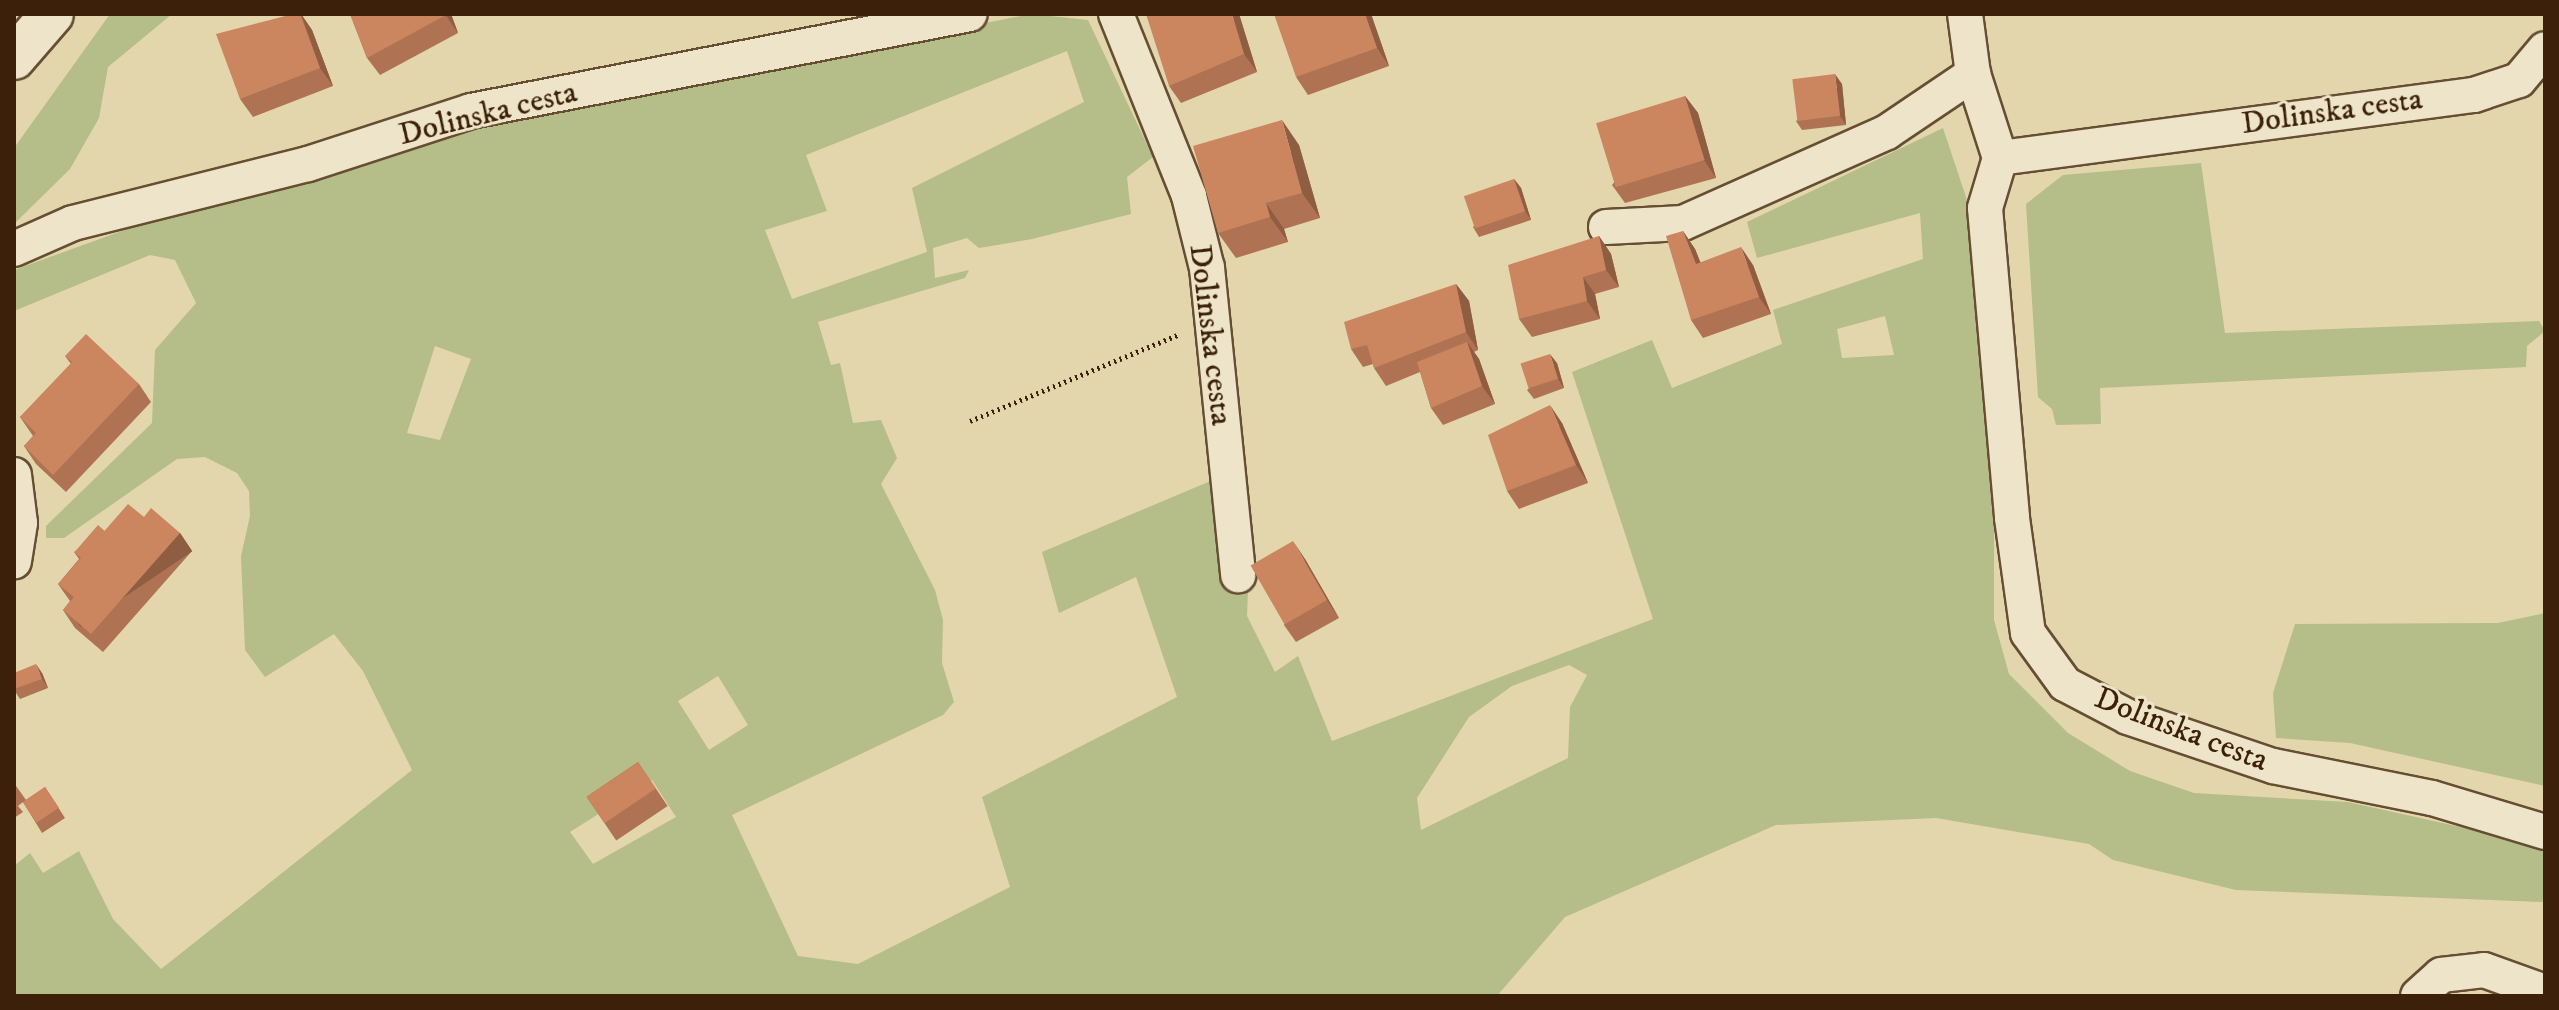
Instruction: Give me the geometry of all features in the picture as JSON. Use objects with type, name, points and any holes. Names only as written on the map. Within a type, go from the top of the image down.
[{"type":"street","points":[[14,58],[52,14]]},
{"type":"street","name":"Dolinska cesta","points":[[14,249],[73,223],[308,164],[471,111],[970,14]]},
{"type":"street","name":"Dolinska cesta","points":[[1116,14],[1189,196],[1207,268],[1209,326],[1238,575]]},
{"type":"street","points":[[1965,14],[1973,74],[2000,158]]},
{"type":"street","name":"Dolinska cesta","points":[[2545,49],[2519,80],[2474,95],[2000,158],[1985,208],[2012,518],[2028,633],[2065,684],[2128,717],[2273,766],[2432,798],[2545,832]]},
{"type":"street","points":[[1606,227],[1683,223],[1887,132],[1973,74]]},
{"type":"street","points":[[14,475],[20,523],[14,562]]},
{"type":"street","points":[[2418,996],[2441,975],[2484,970],[2545,992]]},
{"type":"path","points":[[970,421],[1209,326]]},
{"type":"green space","points":[[110,14],[172,14],[108,67],[99,118],[70,169],[14,224],[14,148]]},
{"type":"green space","points":[[1031,14],[1088,20],[1153,157],[1127,177],[1131,214],[1032,239],[979,248],[967,238],[933,248],[935,278],[969,270],[965,278],[818,322],[831,365],[840,363],[853,423],[881,420],[897,458],[881,484],[935,590],[943,620],[942,663],[954,702],[943,715],[732,815],[798,956],[858,964],[1010,887],[982,797],[1177,697],[1136,577],[1059,613],[1042,552],[1213,480],[1229,576],[1248,591],[1247,616],[1275,672],[1298,656],[1332,741],[1653,619],[1572,372],[1652,340],[1672,388],[1782,344],[1773,310],[1923,259],[1920,213],[1757,258],[1747,222],[1943,128],[1966,197],[1994,410],[1994,620],[2009,674],[2068,733],[2130,771],[2194,793],[2348,802],[2519,840],[2545,851],[2545,902],[2236,890],[2113,860],[2089,844],[1936,818],[1776,825],[1565,917],[1497,996],[14,996],[14,866],[30,853],[43,873],[79,851],[113,919],[161,969],[412,770],[363,671],[334,634],[265,677],[245,650],[241,556],[250,516],[249,491],[237,473],[205,457],[177,459],[64,538],[46,538],[46,526],[152,423],[155,350],[196,303],[175,260],[150,255],[14,311],[14,270],[166,215],[290,187],[495,121]],"holes":[[[1067,51],[1084,102],[912,188],[927,252],[792,299],[765,230],[827,211],[806,155]],[[1885,316],[1894,355],[1842,358],[1837,329]],[[435,346],[471,359],[440,440],[407,433]],[[1569,665],[1587,675],[1570,707],[1568,758],[1421,830],[1417,798],[1469,717],[1512,686]],[[718,676],[748,725],[709,750],[678,701]],[[652,780],[676,817],[593,864],[570,832]]]},
{"type":"green space","points":[[2201,163],[2225,333],[2539,321],[2545,331],[2527,346],[2526,367],[2100,388],[2101,424],[2056,425],[2052,409],[2038,397],[2026,204],[2063,175]]},
{"type":"green space","points":[[2545,613],[2545,786],[2350,743],[2276,738],[2273,693],[2295,624],[2498,623]]},
{"type":"building","points":[[300,14],[320,68],[240,99],[216,34]]},
{"type":"building","points":[[350,14],[445,14],[446,15],[367,58]]},
{"type":"building","points":[[1146,14],[1232,14],[1244,54],[1169,86]]},
{"type":"building","points":[[1274,14],[1365,14],[1377,48],[1296,77]]},
{"type":"building","points":[[1835,74],[1840,116],[1797,121],[1792,79]]},
{"type":"building","points":[[1685,96],[1705,160],[1616,187],[1596,123]]},
{"type":"building","points":[[1282,120],[1302,193],[1266,203],[1270,217],[1218,233],[1193,146]]},
{"type":"building","points":[[1514,179],[1525,211],[1475,228],[1464,196]]},
{"type":"building","points":[[1683,231],[1696,264],[1741,247],[1759,297],[1691,320],[1666,236]]},
{"type":"building","points":[[1599,236],[1606,270],[1583,277],[1587,301],[1519,319],[1508,265]]},
{"type":"building","points":[[1456,284],[1466,332],[1374,368],[1367,345],[1351,349],[1344,322]]},
{"type":"building","points":[[86,334],[139,384],[53,475],[24,446],[36,433],[20,417],[72,362],[65,356]]},
{"type":"building","points":[[1467,342],[1482,386],[1431,408],[1417,362]]},
{"type":"building","points":[[1550,354],[1558,379],[1529,388],[1521,364]]},
{"type":"building","points":[[1550,405],[1576,465],[1507,491],[1488,435]]},
{"type":"building","points":[[128,504],[144,517],[151,508],[180,533],[91,634],[63,610],[74,597],[58,584]]},
{"type":"building","points":[[98,525],[105,531],[81,558],[74,552]]},
{"type":"building","points":[[1293,541],[1327,600],[1285,624],[1251,566]]},
{"type":"building","points":[[36,664],[42,679],[14,689],[14,673]]},
{"type":"building","points":[[638,762],[656,789],[604,823],[587,797]]},
{"type":"building","points":[[45,787],[59,808],[37,823],[23,802]]}]
